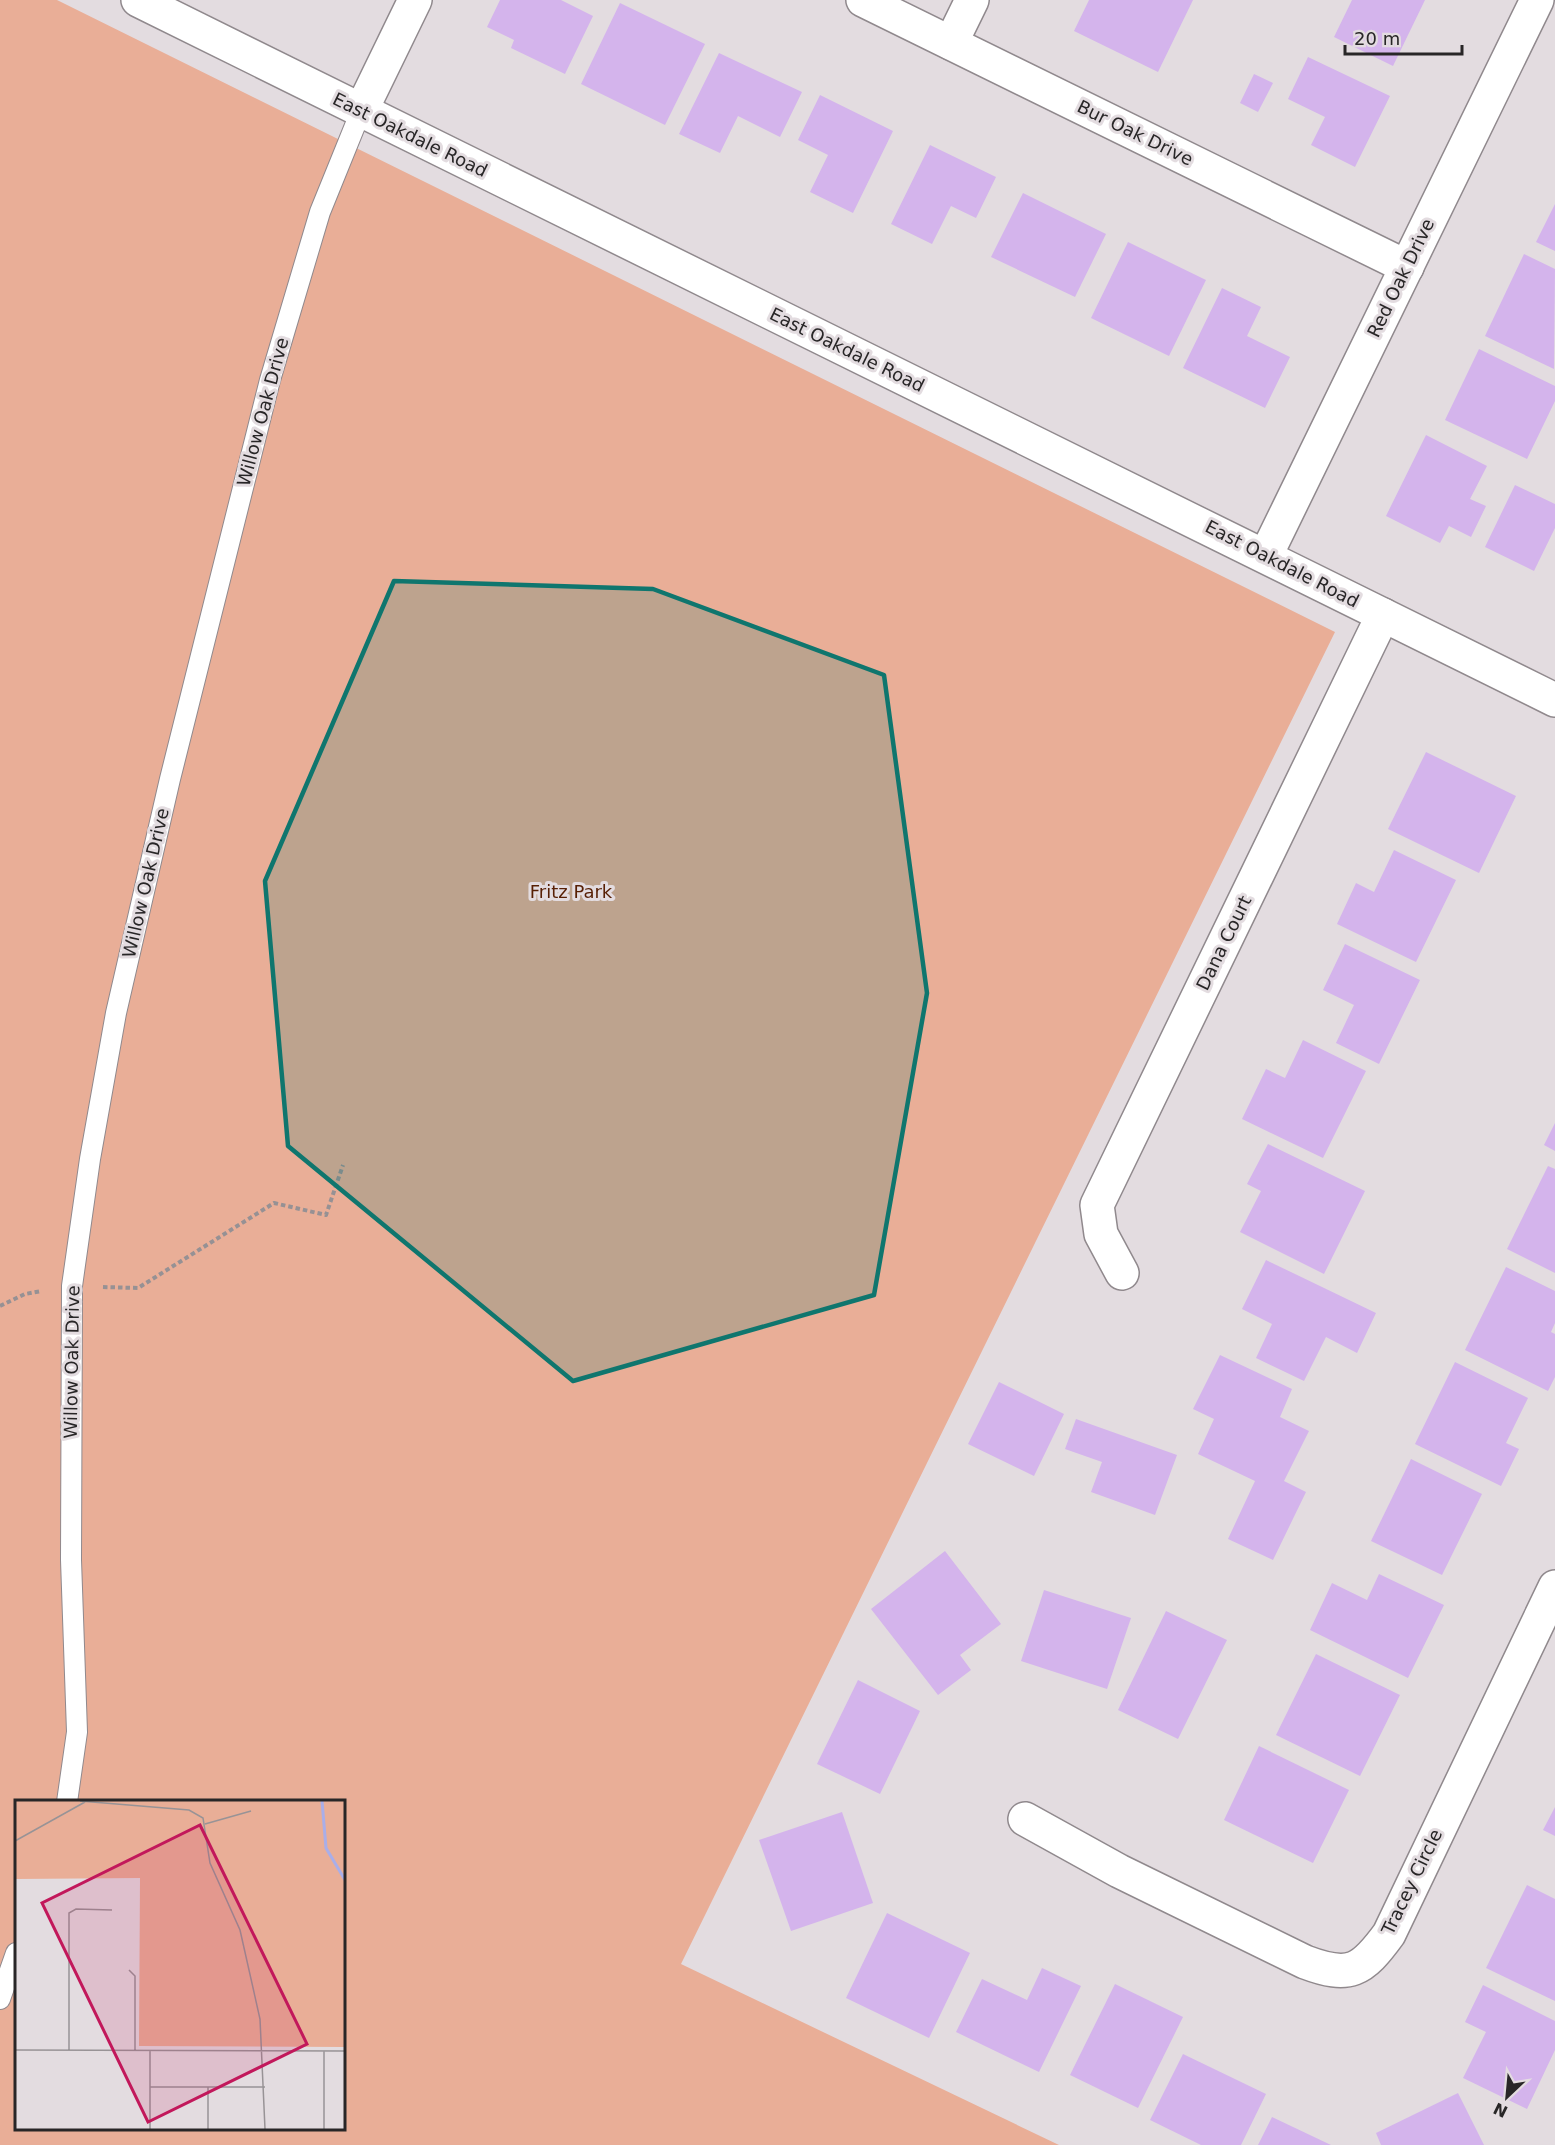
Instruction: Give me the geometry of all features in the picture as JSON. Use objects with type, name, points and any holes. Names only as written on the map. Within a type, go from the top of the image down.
[{"type":"street","name":"East Oakdale Road","points":[[138,0],[1266,555],[1555,700]]},
{"type":"street","name":"Willow Oak Drive","points":[[361,111],[415,0]]},
{"type":"street","name":"Bur Oak Drive","points":[[863,0],[1407,267]]},
{"type":"street","points":[[951,43],[972,0]]},
{"type":"street","name":"Red Oak Drive","points":[[1266,555],[1537,0]]},
{"type":"street","name":"Dana Court","points":[[1122,1273],[1101,1234],[1097,1205],[1383,615]]},
{"type":"street","name":"Tracey Circle","points":[[1025,1819],[1119,1871],[1305,1962],[1330,1971],[1356,1968],[1373,1956],[1389,1934],[1555,1587]]},
{"type":"lane","name":"Willow Oak Drive","points":[[67,1800],[77,1732],[71,1560],[72,1286],[90,1160],[116,1013],[170,778],[270,380],[320,212],[361,111]]},
{"type":"lane","points":[[0,1999],[15,1956]]},
{"type":"path","points":[[0,1306],[25,1294],[72,1286],[138,1288],[274,1203],[326,1215],[343,1165]]},
{"type":"highlighted area","points":[[394,581],[653,589],[884,675],[927,993],[874,1295],[573,1381],[288,1146],[265,881]]},
{"type":"green space","name":"Fritz Park","points":[[0,0],[57,0],[1335,632],[681,1964],[1059,2145],[0,2145]]},
{"type":"building","points":[[500,0],[561,0],[593,16],[565,74],[511,48],[514,40],[487,27]]},
{"type":"building","points":[[1089,0],[1193,0],[1158,72],[1074,31]]},
{"type":"building","points":[[1352,0],[1425,0],[1393,66],[1334,37]]},
{"type":"building","points":[[620,3],[705,44],[665,125],[581,84]]},
{"type":"building","points":[[719,53],[802,92],[780,137],[738,116],[720,153],[679,134]]},
{"type":"building","points":[[1308,57],[1390,96],[1355,167],[1311,145],[1325,117],[1288,99]]},
{"type":"building","points":[[1254,74],[1273,83],[1258,112],[1240,103]]},
{"type":"building","points":[[820,95],[893,131],[853,213],[810,192],[828,155],[798,140]]},
{"type":"building","points":[[930,145],[996,177],[976,218],[951,206],[932,244],[891,224]]},
{"type":"building","points":[[1023,193],[1106,234],[1075,297],[991,257]]},
{"type":"building","points":[[1555,204],[1555,251],[1536,242]]},
{"type":"building","points":[[1128,242],[1206,280],[1169,356],[1091,318]]},
{"type":"building","points":[[1524,254],[1555,269],[1554,369],[1485,336]]},
{"type":"building","points":[[1222,288],[1261,307],[1247,336],[1290,357],[1265,408],[1183,368]]},
{"type":"building","points":[[1479,349],[1555,386],[1555,401],[1527,459],[1445,420]]},
{"type":"building","points":[[1426,435],[1487,466],[1470,499],[1486,506],[1471,537],[1449,526],[1440,543],[1386,516]]},
{"type":"building","points":[[1515,485],[1555,504],[1555,528],[1534,571],[1485,547]]},
{"type":"building","points":[[1426,752],[1516,796],[1479,873],[1388,829]]},
{"type":"building","points":[[1394,850],[1456,880],[1416,962],[1337,924],[1356,883],[1374,892]]},
{"type":"building","points":[[1345,944],[1420,980],[1379,1064],[1336,1043],[1354,1005],[1323,990]]},
{"type":"building","points":[[1303,1040],[1366,1071],[1323,1158],[1242,1119],[1266,1069],[1285,1078]]},
{"type":"building","points":[[1555,1123],[1555,1151],[1544,1145]]},
{"type":"building","points":[[1268,1144],[1365,1191],[1324,1274],[1240,1232],[1261,1191],[1247,1184]]},
{"type":"building","points":[[1548,1166],[1555,1169],[1555,1273],[1507,1249]]},
{"type":"building","points":[[1266,1260],[1376,1313],[1357,1353],[1326,1337],[1304,1381],[1256,1358],[1272,1324],[1242,1309]]},
{"type":"building","points":[[1506,1267],[1555,1291],[1555,1323],[1551,1332],[1555,1334],[1555,1377],[1548,1391],[1465,1350]]},
{"type":"building","points":[[1220,1355],[1292,1389],[1280,1417],[1309,1431],[1284,1481],[1306,1492],[1273,1560],[1228,1539],[1255,1481],[1198,1454],[1214,1419],[1193,1409]]},
{"type":"building","points":[[1455,1362],[1528,1398],[1506,1443],[1519,1449],[1501,1486],[1415,1444]]},
{"type":"building","points":[[999,1382],[1064,1414],[1034,1476],[968,1444]]},
{"type":"building","points":[[1076,1419],[1177,1455],[1155,1515],[1091,1492],[1102,1462],[1065,1449]]},
{"type":"building","points":[[1411,1459],[1482,1494],[1442,1575],[1371,1541]]},
{"type":"building","points":[[945,1551],[1001,1624],[960,1655],[971,1670],[938,1695],[871,1609]]},
{"type":"building","points":[[1379,1574],[1444,1605],[1408,1678],[1310,1630],[1332,1583],[1367,1600]]},
{"type":"building","points":[[1044,1590],[1131,1618],[1107,1689],[1021,1661]]},
{"type":"building","points":[[1166,1611],[1227,1640],[1178,1739],[1118,1710]]},
{"type":"building","points":[[1316,1654],[1400,1695],[1360,1776],[1276,1735]]},
{"type":"building","points":[[858,1680],[920,1711],[880,1794],[817,1764]]},
{"type":"building","points":[[1259,1746],[1349,1790],[1313,1863],[1224,1820]]},
{"type":"building","points":[[1555,1807],[1555,1836],[1543,1830]]},
{"type":"building","points":[[842,1812],[873,1903],[791,1931],[759,1840]]},
{"type":"building","points":[[1527,1885],[1555,1899],[1555,2001],[1486,1968]]},
{"type":"building","points":[[887,1913],[970,1953],[929,2038],[846,1998]]},
{"type":"building","points":[[1042,1968],[1081,1986],[1039,2072],[956,2032],[982,1979],[1027,2000]]},
{"type":"building","points":[[1115,1984],[1183,2017],[1138,2108],[1070,2075]]},
{"type":"building","points":[[1483,1985],[1555,2021],[1555,2050],[1527,2109],[1463,2078],[1486,2032],[1465,2022]]},
{"type":"building","points":[[1183,2054],[1266,2094],[1241,2145],[1201,2145],[1150,2120]]},
{"type":"building","points":[[1458,2093],[1484,2145],[1381,2145],[1376,2133]]},
{"type":"building","points":[[1272,2117],[1331,2145],[1258,2145]]}]
